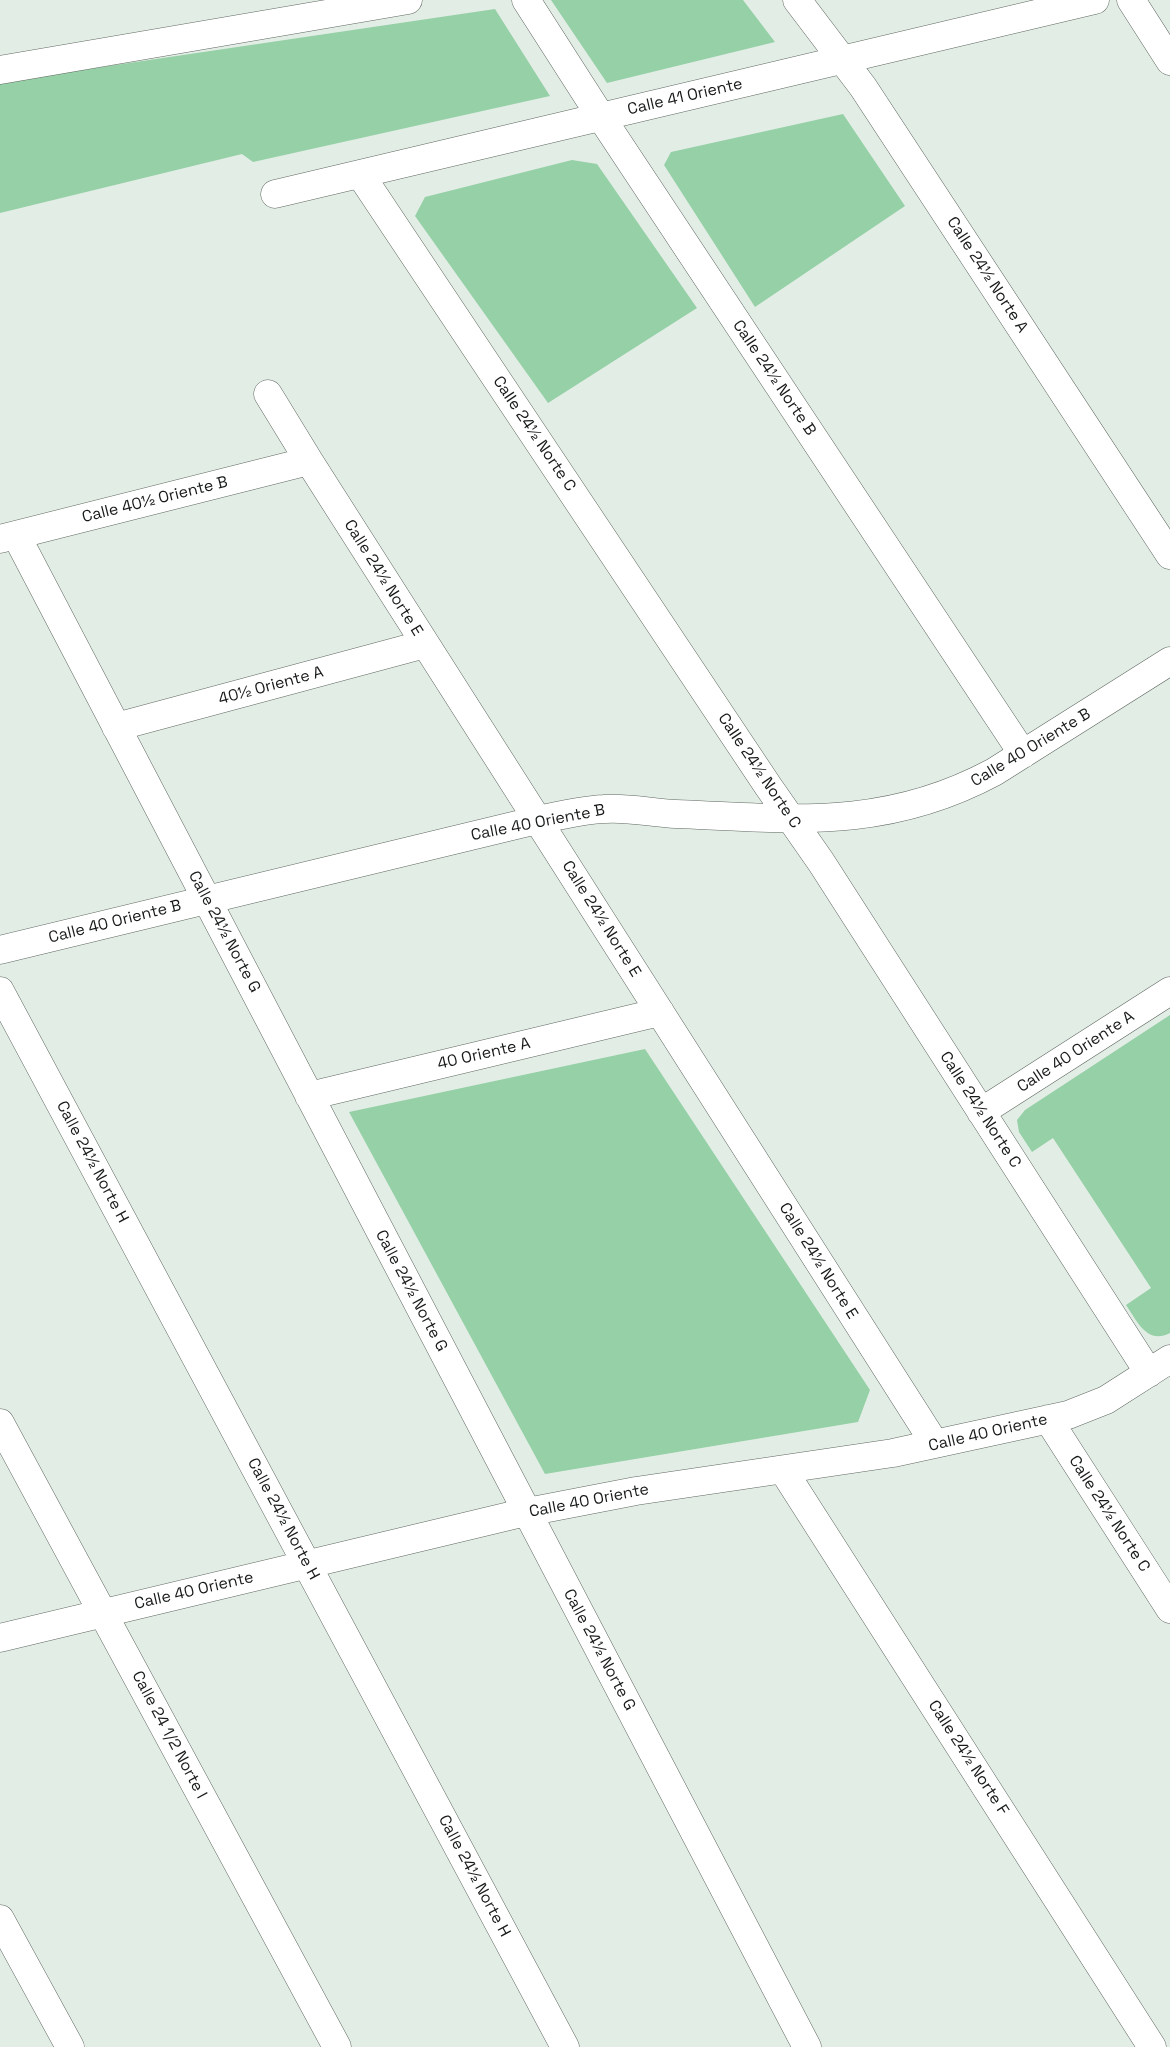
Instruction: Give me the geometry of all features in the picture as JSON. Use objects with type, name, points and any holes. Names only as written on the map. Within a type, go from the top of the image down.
[{"type":"street","points":[[0,70],[408,0]]},
{"type":"street","name":"Calle 24½ Norte B","points":[[526,0],[601,117],[1024,754]]},
{"type":"street","name":"Calle 24½ Norte A","points":[[797,0],[864,87],[1170,555]]},
{"type":"street","name":"Calle 41 Oriente","points":[[274,194],[1096,0]]},
{"type":"street","points":[[1131,0],[1170,61]]},
{"type":"street","name":"Calle 24½ Norte C","points":[[360,174],[826,869],[981,1112],[1160,1366]]},
{"type":"street","name":"Calle 24½ Norte E","points":[[268,394],[935,1444]]},
{"type":"street","name":"Calle 40½ Oriente B","points":[[8,537],[309,461]]},
{"type":"street","name":"Calle 24½ Norte G","points":[[8,537],[116,728],[807,2047]]},
{"type":"street","name":"40½ Oriente A","points":[[116,728],[426,644]]},
{"type":"street","name":"Calle 40 Oriente B","points":[[0,950],[538,820],[604,808],[673,814],[845,818],[908,807],[968,786],[1024,754],[1170,661]]},
{"type":"street","name":"Calle 24½ Norte H","points":[[0,991],[566,2047]]},
{"type":"street","name":"Calle 40 Oriente A","points":[[981,1112],[1170,991]]},
{"type":"street","name":"40 Oriente A","points":[[309,1096],[660,1012]]},
{"type":"street","name":"Calle 40 Oriente","points":[[0,1638],[527,1512],[636,1491],[893,1453],[1068,1415],[1106,1400],[1160,1366]]},
{"type":"street","name":"Calle 24½ Norte C","points":[[1048,1419],[1170,1609]]},
{"type":"street","name":"Calle 24 1/2 Norte I","points":[[0,1423],[338,2047]]},
{"type":"street","name":"Calle 24½ Norte F","points":[[783,1470],[1152,2047]]},
{"type":"street","points":[[0,1919],[70,2047]]},
{"type":"green space","points":[[551,0],[743,0],[775,42],[607,83]]},
{"type":"green space","points":[[495,9],[550,96],[253,162],[242,154],[0,213],[0,82]]},
{"type":"green space","points":[[843,114],[905,206],[755,307],[664,165],[671,152]]},
{"type":"green space","points":[[572,160],[597,164],[697,308],[548,403],[415,216],[425,197]]},
{"type":"green space","points":[[1170,1015],[1170,1333],[1155,1336],[1144,1330],[1126,1305],[1151,1288],[1053,1138],[1032,1152],[1019,1132],[1017,1120],[1025,1110]]},
{"type":"green space","points":[[645,1049],[870,1390],[858,1422],[545,1474],[349,1112]]}]
